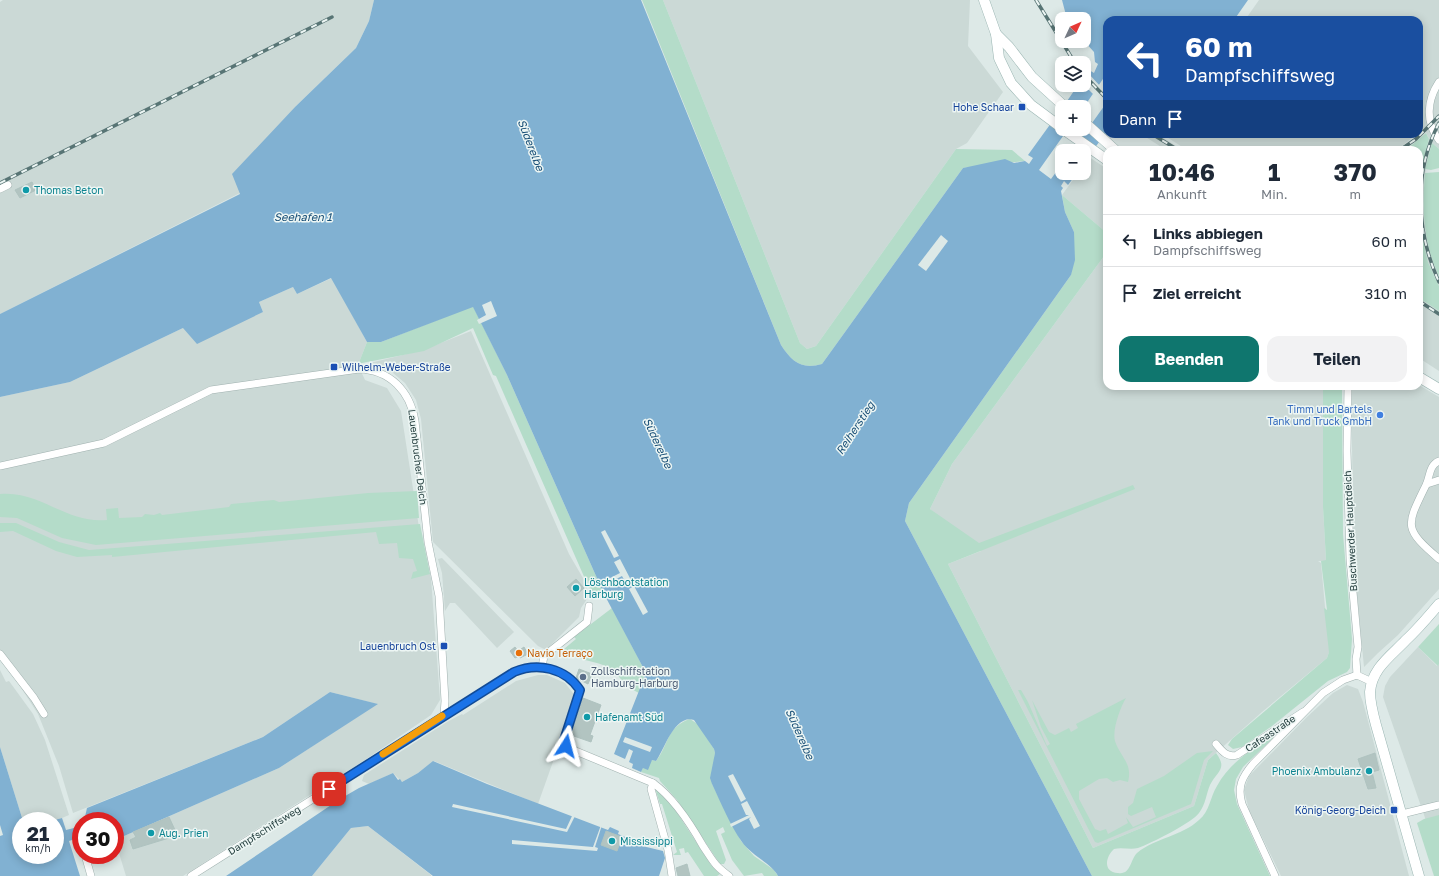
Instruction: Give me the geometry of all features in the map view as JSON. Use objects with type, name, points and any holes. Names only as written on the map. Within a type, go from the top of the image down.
[{"type":"main road","points":[[984,0],[996,34],[997,52],[1011,83],[1028,102],[1055,123]]},
{"type":"main road","points":[[996,34],[1009,47],[1029,73],[1057,100]]},
{"type":"main road","points":[[1091,128],[1110,146]]},
{"type":"main road","points":[[1074,136],[1103,157]]},
{"type":"main road","points":[[1423,379],[1439,389]]},
{"type":"main road","points":[[1419,876],[1371,705],[1372,682],[1382,663],[1418,628],[1439,604]]},
{"type":"street","points":[[1439,82],[1432,98],[1429,116],[1430,125],[1439,140]]},
{"type":"street","points":[[0,189],[8,185]]},
{"type":"street","name":"Lauenbrucher Deich","points":[[0,466],[104,443],[211,390],[359,369],[374,370],[392,379],[405,393],[414,411],[428,542],[440,608],[444,715]]},
{"type":"street","name":"Buschwerder Hauptdeich","points":[[1348,390],[1347,451],[1350,559],[1358,647],[1356,659],[1357,675]]},
{"type":"street","points":[[1439,462],[1434,465],[1411,519],[1411,527],[1418,540],[1439,559]]},
{"type":"street","points":[[1427,484],[1439,480]]},
{"type":"street","points":[[542,667],[544,656],[587,622],[589,606]]},
{"type":"street","points":[[0,654],[34,698],[44,714]]},
{"type":"street","name":"Dampfschiffsweg","points":[[191,876],[444,715],[514,672],[527,668],[542,667],[567,675],[580,690],[564,740],[565,745],[569,749],[653,782]]},
{"type":"street","points":[[1275,876],[1239,794],[1239,788],[1246,772],[1332,686],[1357,675],[1372,682]]},
{"type":"street","name":"Cafeastraße","points":[[1216,744],[1224,753],[1230,756],[1237,755],[1298,714],[1305,712]]},
{"type":"street","points":[[672,876],[670,855],[651,789],[653,782],[677,807],[715,866],[729,876]]},
{"type":"street","points":[[1402,814],[1439,804]]},
{"type":"street","points":[[88,864],[91,876]]},
{"type":"shaded area","points":[[3,0],[374,0],[369,21],[356,48],[296,106],[240,193],[0,314],[0,2]]},
{"type":"shaded area","points":[[663,0],[970,0],[968,46],[1003,92],[967,143],[956,149],[816,346],[807,349],[800,343]]},
{"type":"shaded area","points":[[1259,0],[1439,0],[1439,149],[1432,143],[1425,173],[1423,205],[1423,162],[1429,139],[1424,128],[1423,129],[1423,16],[1248,16]]},
{"type":"shaded area","points":[[1147,138],[1163,138],[1176,146],[1160,146]]},
{"type":"shaded area","points":[[1168,138],[1412,138],[1402,146],[1181,146]]},
{"type":"shaded area","points":[[1091,158],[1103,166],[1103,230],[1062,195],[1073,180],[1091,180]]},
{"type":"shaded area","points":[[1423,205],[1426,237],[1439,276],[1439,286],[1428,262],[1423,240]]},
{"type":"shaded area","points":[[1103,257],[1103,390],[1323,390],[1323,507],[1326,561],[1318,561],[1321,563],[1325,607],[1334,638],[1327,658],[1262,712],[1208,760],[1194,806],[1093,848],[948,564],[981,551],[930,509],[952,464]]},
{"type":"shaded area","points":[[332,278],[367,342],[358,365],[365,380],[387,388],[401,411],[420,534],[431,578],[440,700],[431,715],[365,760],[183,876],[126,876],[122,864],[124,864],[124,836],[279,768],[377,704],[330,692],[263,737],[73,812],[59,766],[38,714],[0,659],[0,397],[70,382],[183,328],[263,312],[259,302],[293,287],[297,294]]},
{"type":"shaded area","points":[[1423,301],[1439,311],[1439,371],[1423,361]]},
{"type":"shaded area","points":[[471,331],[569,554],[587,585],[587,599],[581,608],[579,617],[546,650],[538,646],[433,542],[421,419],[416,400],[405,383],[393,373],[370,363],[423,350]]},
{"type":"shaded area","points":[[1423,387],[1439,397],[1439,589],[1398,635],[1364,667],[1354,564],[1351,390],[1423,390]]},
{"type":"shaded area","points":[[442,558],[514,632],[497,648],[455,603],[450,603],[445,611],[442,573],[438,559]]},
{"type":"shaded area","points":[[1418,647],[1437,666],[1439,664],[1439,858],[1383,697],[1385,686],[1390,677]]},
{"type":"shaded area","points":[[0,670],[6,682],[9,681],[33,714],[45,740],[69,815],[64,817],[64,812],[20,812],[0,747]]},
{"type":"shaded area","points":[[538,675],[547,675],[565,683],[576,697],[538,804],[434,761],[418,773],[402,782],[393,773],[369,784],[362,781],[364,775],[447,722],[462,714],[463,715],[516,681]]},
{"type":"shaded area","points":[[1347,685],[1358,689],[1363,702],[1409,876],[1281,876],[1249,810],[1244,790],[1249,776],[1307,717],[1333,693]]},
{"type":"shaded area","points":[[368,826],[431,876],[312,876],[351,828]]},
{"type":"green space","points":[[642,0],[663,0],[800,343],[807,349],[816,346],[956,149],[1012,150],[1025,161],[963,168],[822,364],[809,366],[798,363],[789,356],[781,345]]},
{"type":"green space","points":[[1426,133],[1429,139],[1423,162],[1423,146],[1411,146],[1420,138],[1423,138],[1423,136]]},
{"type":"green space","points":[[1432,143],[1439,149],[1439,168],[1431,170],[1425,169]]},
{"type":"green space","points":[[1439,172],[1439,276],[1427,238],[1424,200],[1425,173]]},
{"type":"green space","points":[[1062,195],[1103,230],[1103,257],[952,464],[930,509],[979,543],[1133,485],[1135,489],[948,564],[1093,848],[1194,806],[1208,760],[1216,753],[1219,758],[1221,763],[1220,770],[1210,785],[1205,803],[1199,813],[1189,822],[1144,846],[1135,849],[1114,849],[1109,856],[1107,863],[1110,870],[1118,873],[1125,872],[1137,853],[1144,848],[1185,830],[1199,820],[1208,808],[1215,790],[1228,770],[1242,757],[1273,736],[1274,737],[1243,767],[1236,779],[1234,790],[1237,804],[1270,876],[1092,876],[905,521],[909,503],[1071,275],[1074,232],[1065,212]]},
{"type":"green space","points":[[1423,240],[1428,262],[1439,286],[1439,311],[1423,301]]},
{"type":"green space","points":[[473,306],[507,375],[604,594],[596,598],[593,597],[496,376],[493,375],[473,328],[424,351],[358,365],[367,342],[381,342]]},
{"type":"green space","points":[[1323,390],[1342,390],[1343,534],[1352,639],[1350,668],[1347,672],[1328,681],[1272,726],[1242,747],[1233,749],[1228,745],[1232,739],[1327,658],[1329,652],[1324,608],[1327,610],[1321,561],[1326,560],[1323,507]]},
{"type":"green space","points":[[417,491],[419,518],[96,545],[62,538],[17,518],[0,517],[0,494],[14,494],[28,497],[79,517],[92,520],[107,520],[106,509],[118,508],[119,518],[142,517],[145,514],[154,515],[160,513],[162,515],[229,507],[231,504],[274,500],[279,502],[368,493]]},
{"type":"green space","points":[[0,523],[16,523],[59,542],[89,550],[420,524],[430,574],[411,579],[413,572],[417,571],[413,559],[399,558],[397,543],[379,544],[376,532],[112,557],[112,555],[77,557],[56,551],[13,531],[0,532]]},
{"type":"green space","points":[[612,608],[646,673],[639,693],[629,687],[615,673],[602,664],[573,656],[564,649],[576,639],[574,637]]},
{"type":"green space","points":[[1439,624],[1439,664],[1438,666],[1418,647]]},
{"type":"green space","points":[[1018,690],[1021,690],[1028,702],[1047,746],[1050,744],[1041,727],[1032,700],[1049,732],[1055,735],[1069,728],[1071,732],[1078,728],[1076,724],[1126,698],[1117,719],[1114,736],[1117,747],[1129,770],[1128,782],[1120,780],[1113,782],[1107,778],[1099,779],[1079,791],[1079,799],[1095,829],[1100,831],[1106,829],[1108,834],[1128,823],[1126,817],[1133,827],[1156,817],[1152,807],[1131,816],[1128,814],[1128,807],[1133,803],[1137,789],[1164,776],[1197,753],[1213,751],[1204,760],[1191,804],[1098,843],[1095,842]]},
{"type":"green space","points":[[690,719],[699,725],[714,749],[715,753],[712,784],[741,841],[754,856],[774,870],[778,876],[764,876],[762,873],[744,876],[732,860],[721,834],[725,832],[723,827],[716,831],[726,860],[724,864],[720,864],[677,800],[659,778],[641,772],[643,768],[652,760],[656,761],[676,727],[682,722]]},
{"type":"green space","points":[[655,788],[674,808],[711,865],[720,874],[717,876],[704,876],[688,852],[685,853],[684,848],[679,849],[681,855],[673,855],[677,852],[662,804],[660,804]]},
{"type":"green space","points":[[1439,815],[1439,876],[1434,876],[1417,823],[1424,819]]},
{"type":"water","points":[[374,0],[641,0],[781,345],[789,356],[798,363],[809,366],[822,364],[963,168],[1005,159],[1014,163],[1025,161],[1029,164],[1033,158],[1028,155],[1055,118],[1055,136],[1063,136],[1057,144],[1055,144],[1055,147],[1039,170],[1051,179],[1055,174],[1055,180],[1072,180],[1068,185],[1064,181],[1061,186],[1063,188],[1061,191],[1065,212],[1074,232],[1075,260],[1071,275],[909,503],[905,521],[1092,876],[778,876],[771,867],[746,847],[730,821],[710,778],[715,753],[714,749],[694,720],[681,722],[675,728],[670,734],[656,761],[652,760],[648,770],[643,768],[641,772],[632,768],[633,764],[629,762],[633,751],[629,749],[625,759],[614,754],[646,673],[604,594],[507,375],[473,307],[381,342],[367,342],[331,278],[297,294],[293,287],[259,302],[263,312],[197,344],[183,328],[70,382],[0,397],[0,314],[240,194],[232,174],[296,106],[356,48],[369,21]]},
{"type":"water","points":[[1062,0],[1248,0],[1237,16],[1103,16],[1103,79],[1089,100],[1068,100],[1073,92],[1091,92],[1091,71],[1094,73],[1098,64],[1095,62],[1094,52],[1090,48],[1091,12],[1065,12]]},
{"type":"water","points":[[1103,108],[1103,137],[1091,153],[1091,144],[1077,144],[1083,136],[1091,136],[1091,124]]},
{"type":"water","points":[[330,692],[378,704],[279,768],[124,836],[124,812],[86,812],[87,808],[263,737]]},
{"type":"water","points":[[0,747],[20,812],[12,812],[12,864],[64,864],[64,824],[66,830],[72,828],[72,840],[69,841],[72,851],[72,864],[76,864],[80,876],[0,876],[0,836],[3,835],[0,825]]},
{"type":"water","points":[[433,761],[487,784],[608,830],[610,827],[619,831],[618,834],[635,841],[634,844],[663,851],[665,858],[659,876],[433,876],[368,826],[351,828],[312,876],[226,876],[340,799],[359,788],[393,773],[398,780],[400,779],[402,782],[418,773]]},
{"type":"pier","points":[[1091,76],[1101,87],[1095,96],[1091,92]]},
{"type":"pier","points":[[941,235],[948,241],[926,271],[918,265]]},
{"type":"pier","points":[[491,301],[497,316],[479,324],[477,320],[486,315],[482,305]]},
{"type":"pier","points":[[605,530],[619,556],[614,558],[601,532]]},
{"type":"pier","points":[[620,559],[633,584],[628,587],[622,576],[599,588],[598,584],[620,573],[614,562]]},
{"type":"pier","points":[[634,586],[648,612],[643,615],[629,589]]},
{"type":"pier","points":[[625,737],[652,747],[650,752],[623,742]]},
{"type":"pier","points":[[733,774],[746,799],[741,802],[728,776]]},
{"type":"pier","points":[[747,801],[760,826],[754,829],[749,819],[751,817],[731,827],[730,824],[749,815],[746,815],[741,804]]},
{"type":"pier","points":[[453,804],[566,829],[572,816],[575,816],[567,832],[452,807]]},
{"type":"pier","points":[[601,825],[595,847],[598,848],[597,851],[512,844],[512,840],[593,847]]},
{"type":"building","name":"Thomas Beton","points":[[32,182],[36,190],[20,198],[15,190]]},
{"type":"building","name":"Löschbootstation Harburg","points":[[576,579],[584,588],[575,596],[567,587]]},
{"type":"building","name":"Navio Terraço","points":[[515,647],[518,651],[524,647],[528,654],[520,658],[519,656],[515,658],[510,651]]},
{"type":"building","name":"Zollschiffstation Hamburg-Harburg","points":[[579,669],[592,674],[588,684],[576,678]]},
{"type":"building","name":"Hafenamt Süd","points":[[583,698],[601,705],[590,735],[593,736],[591,742],[571,735]]},
{"type":"building","name":"Phoenix Ambulanz","points":[[1375,753],[1379,770],[1372,772],[1376,788],[1368,789],[1358,759]]},
{"type":"building","name":"Aug. Prien","points":[[169,817],[175,830],[168,833],[169,838],[133,849],[130,840],[136,837],[133,832]]},
{"type":"building","name":"Mississippi","points":[[606,831],[622,837],[617,851],[601,845]]},
{"type":"building","points":[[687,864],[690,876],[678,876],[676,868]]},
{"type":"railway","points":[[1036,0],[1071,56]]},
{"type":"railway","points":[[0,183],[332,17]]},
{"type":"railway","points":[[1091,82],[1103,95]]},
{"type":"railway","points":[[1423,132],[1439,116]]},
{"type":"railway","points":[[1423,175],[1425,161],[1439,123]]},
{"type":"railway","points":[[1158,138],[1172,146]]},
{"type":"railway","points":[[1406,146],[1417,138]]},
{"type":"railway","points":[[1423,228],[1431,263],[1439,282]]},
{"type":"railway","points":[[1423,304],[1439,314]]},
{"type":"slow traffic","points":[[383,754],[442,716]]},
{"type":"place","name":"Hohe Schaar","points":[[1022,107]]},
{"type":"place","name":"Thomas Beton","points":[[26,190]]},
{"type":"place","name":"Wilhelm-Weber-Straße","points":[[334,367]]},
{"type":"place","name":"Timm und Bartels Tank und Truck GmbH","points":[[1380,415]]},
{"type":"place","name":"Löschbootstation Harburg","points":[[576,588]]},
{"type":"place","name":"Lauenbruch Ost","points":[[444,646]]},
{"type":"place","name":"Navio Terraço","points":[[519,653]]},
{"type":"place","name":"Zollschiffstation Hamburg-Harburg","points":[[583,677]]},
{"type":"place","name":"Hafenamt Süd","points":[[587,717]]},
{"type":"place","name":"Phoenix Ambulanz","points":[[1369,771]]},
{"type":"place","name":"König-Georg-Deich","points":[[1394,810]]},
{"type":"place","name":"Aug. Prien","points":[[151,833]]},
{"type":"place","name":"Mississippi","points":[[612,841]]},
{"type":"route","points":[[329,789],[444,715],[521,669],[542,667],[557,671],[571,678],[580,690],[564,740],[564,744],[566,746]]},
{"type":"water label","name":"Süderelbe","points":[[531,145]]},
{"type":"water label","name":"Seehafen 1","points":[[303,217]]},
{"type":"water label","name":"Reiherstieg","points":[[855,428]]},
{"type":"water label","name":"Süderelbe","points":[[658,443]]},
{"type":"water label","name":"Süderelbe","points":[[800,734]]}]
